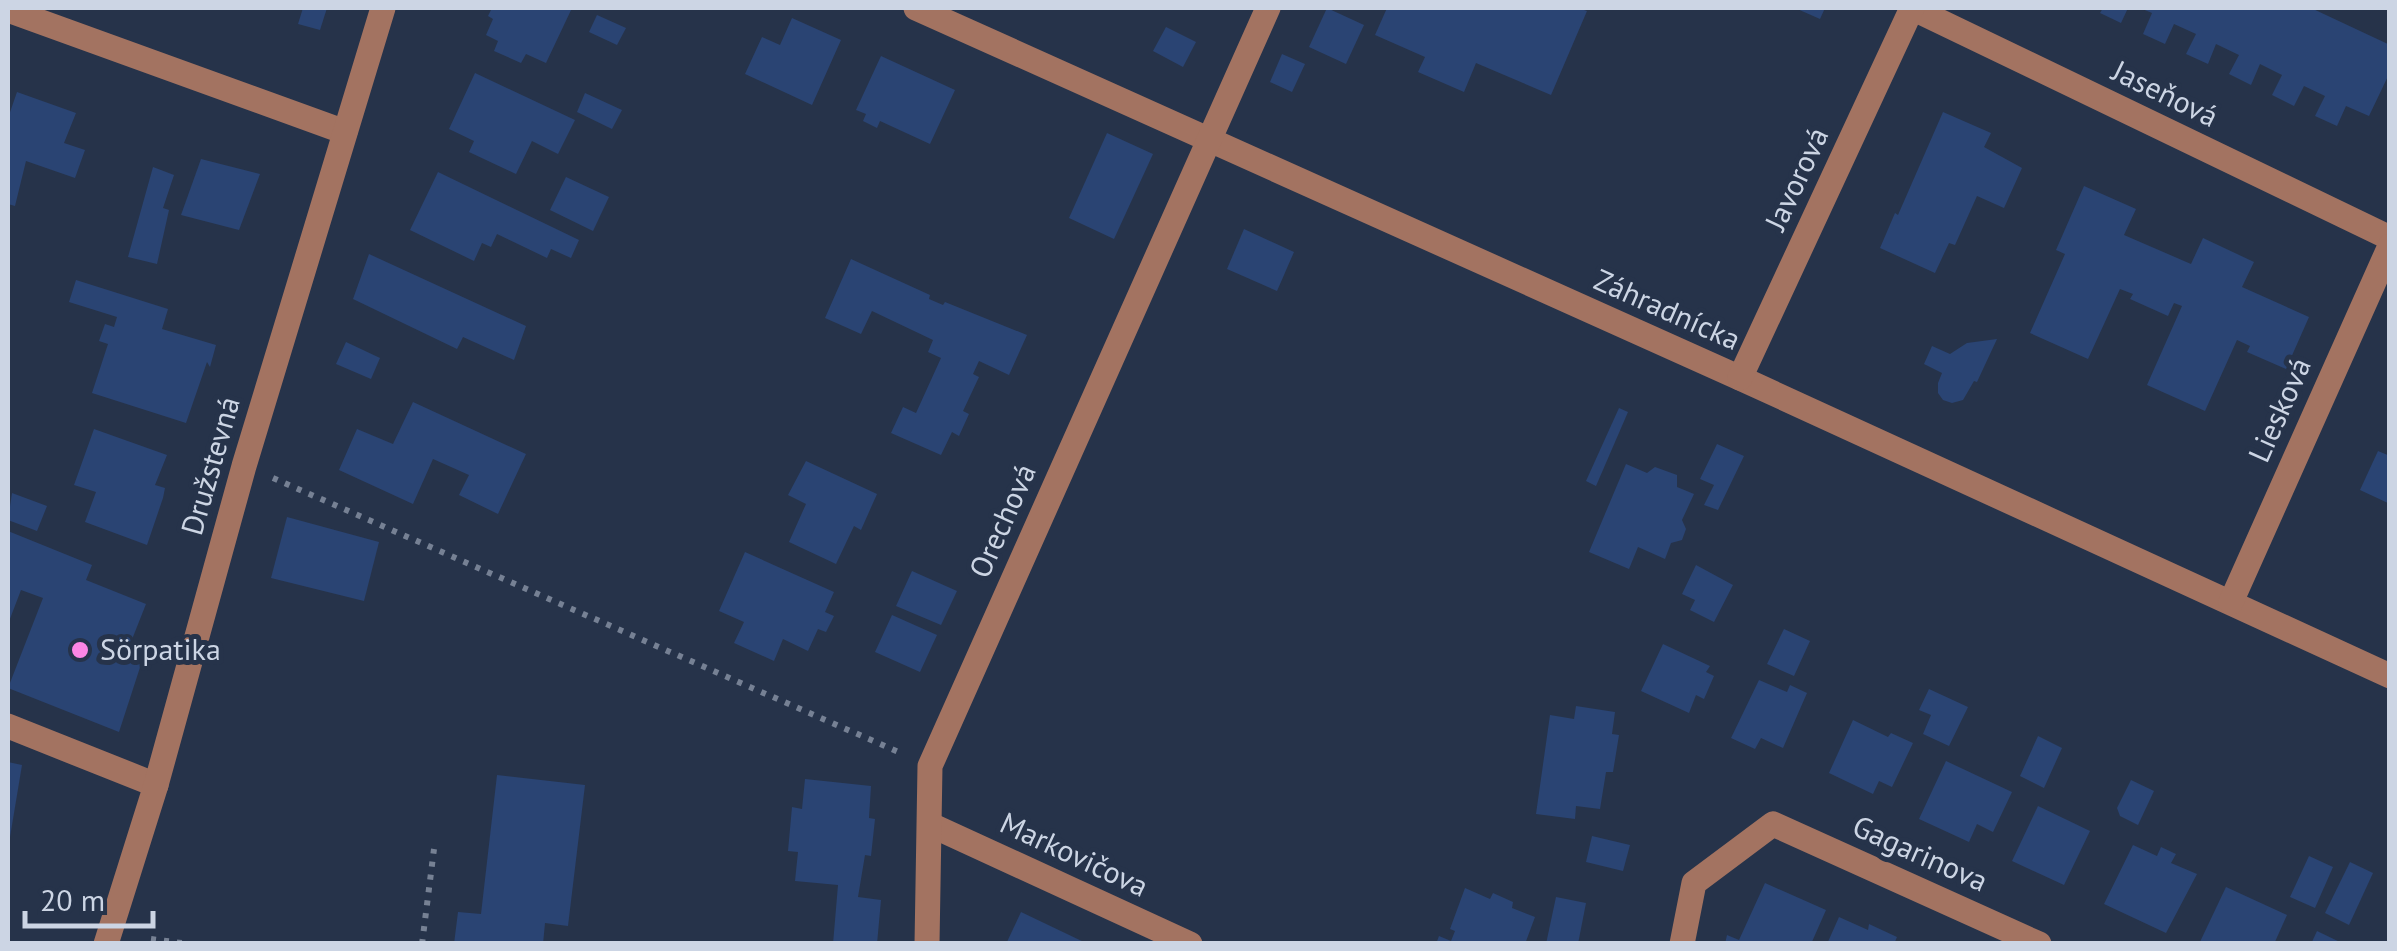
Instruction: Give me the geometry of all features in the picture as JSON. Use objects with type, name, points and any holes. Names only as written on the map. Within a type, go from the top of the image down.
[{"type":"street","name":"Družstevná","points":[[106,944],[156,785],[244,466],[383,8]]},
{"type":"street","name":"Orechová","points":[[927,944],[930,766],[1268,8]]},
{"type":"street","name":"Jaseňová","points":[[1912,8],[2390,238]]},
{"type":"street","name":"Javorová","points":[[1740,378],[1912,8]]},
{"type":"street","points":[[8,10],[345,132]]},
{"type":"street","name":"Záhradnícka","points":[[933,11],[1206,140],[1740,378],[2390,676]]},
{"type":"street","name":"Liesková","points":[[2231,602],[2390,246]]},
{"type":"street","points":[[8,726],[156,785]]},
{"type":"street","name":"Gagarinova","points":[[1682,944],[1694,884],[1773,824],[2039,944]]},
{"type":"street","name":"Markovičova","points":[[931,825],[1190,944]]},
{"type":"path","points":[[244,466],[930,766]]},
{"type":"path","points":[[422,944],[434,849]]},
{"type":"path","points":[[151,940],[189,944]]},
{"type":"building","points":[[303,8],[327,8],[320,30],[298,24]]},
{"type":"building","points":[[492,8],[572,8],[546,63],[526,54],[521,63],[494,51],[498,41],[486,35],[493,19],[488,16]]},
{"type":"building","points":[[1327,8],[1364,25],[1346,64],[1309,47]]},
{"type":"building","points":[[1387,8],[1587,11],[1551,95],[1476,63],[1464,92],[1418,72],[1425,57],[1375,35]]},
{"type":"building","points":[[1795,8],[1825,8],[1820,19]]},
{"type":"building","points":[[2103,8],[2128,8],[2121,23],[2100,13]]},
{"type":"building","points":[[2140,8],[2311,8],[2390,45],[2390,72],[2369,116],[2346,106],[2337,126],[2315,116],[2325,96],[2304,86],[2294,106],[2272,95],[2282,75],[2260,64],[2251,85],[2229,74],[2239,55],[2216,44],[2208,64],[2186,54],[2196,34],[2174,24],[2165,44],[2143,34],[2152,13]]},
{"type":"building","points":[[597,15],[626,28],[617,45],[589,32]]},
{"type":"building","points":[[792,18],[841,40],[812,105],[745,74],[762,37],[780,45]]},
{"type":"building","points":[[1166,27],[1196,42],[1183,67],[1153,51]]},
{"type":"building","points":[[1282,54],[1305,64],[1292,92],[1270,82]]},
{"type":"building","points":[[881,56],[955,90],[930,144],[880,121],[877,128],[863,121],[866,114],[856,110]]},
{"type":"building","points":[[475,73],[575,120],[558,154],[532,141],[516,174],[469,152],[474,141],[449,129]]},
{"type":"building","points":[[17,92],[76,113],[64,143],[85,150],[75,178],[26,161],[15,206],[8,204],[8,118]]},
{"type":"building","points":[[585,93],[622,110],[612,129],[577,112]]},
{"type":"building","points":[[1943,112],[1991,133],[1984,147],[2022,168],[2004,208],[1977,196],[1955,245],[1949,243],[1935,273],[1880,248]]},
{"type":"building","points":[[1107,133],[1153,154],[1114,239],[1069,218]]},
{"type":"building","points":[[201,159],[260,174],[239,230],[181,215]]},
{"type":"building","points":[[153,167],[174,175],[163,208],[169,210],[157,264],[128,257]]},
{"type":"building","points":[[438,172],[579,240],[571,258],[551,249],[547,258],[497,234],[491,247],[482,243],[474,261],[410,230]]},
{"type":"building","points":[[566,177],[609,197],[593,231],[550,210]]},
{"type":"building","points":[[2084,186],[2136,209],[2124,235],[2191,264],[2203,238],[2254,262],[2242,287],[2309,317],[2286,369],[2247,352],[2250,346],[2237,340],[2205,411],[2147,385],[2182,306],[2174,303],[2168,316],[2130,299],[2133,294],[2120,289],[2088,359],[2030,333],[2065,254],[2056,250]]},
{"type":"building","points":[[1244,229],[1294,252],[1277,291],[1227,269]]},
{"type":"building","points":[[369,254],[526,326],[514,360],[463,337],[457,349],[353,299]]},
{"type":"building","points":[[851,259],[930,295],[929,299],[1027,335],[1009,375],[979,361],[973,374],[979,377],[963,411],[969,414],[959,436],[952,432],[941,455],[891,433],[903,407],[916,413],[941,358],[928,352],[933,340],[872,311],[861,334],[825,318]]},
{"type":"building","points":[[76,280],[168,309],[162,329],[216,345],[186,423],[92,393],[108,344],[99,341],[105,324],[114,327],[117,317],[69,302]]},
{"type":"building","points":[[1997,339],[1977,382],[1963,400],[1943,400],[1938,393],[1942,373],[1924,364],[1932,346],[1950,354],[1967,343]]},
{"type":"building","points":[[346,342],[380,358],[371,379],[336,364]]},
{"type":"building","points":[[413,402],[526,454],[498,514],[459,495],[469,475],[433,459],[413,504],[339,470],[357,429],[393,444]]},
{"type":"building","points":[[1619,408],[1628,412],[1596,486],[1586,481]]},
{"type":"building","points":[[94,429],[167,455],[155,485],[165,488],[163,498],[147,545],[85,522],[96,492],[74,485]]},
{"type":"building","points":[[1717,444],[1744,456],[1718,510],[1704,505],[1714,485],[1700,479]]},
{"type":"building","points":[[2378,451],[2390,456],[2390,504],[2360,490]]},
{"type":"building","points":[[806,461],[877,494],[861,530],[854,526],[836,564],[789,542],[806,504],[788,495]]},
{"type":"building","points":[[1626,464],[1647,473],[1655,467],[1677,475],[1677,487],[1694,494],[1682,520],[1686,529],[1682,540],[1671,543],[1665,559],[1638,547],[1629,569],[1589,552]]},
{"type":"building","points":[[12,493],[47,506],[37,531],[8,520]]},
{"type":"building","points":[[287,517],[379,542],[364,601],[271,578]]},
{"type":"building","name":"Sörpatika","points":[[8,531],[92,565],[86,580],[146,604],[129,647],[145,652],[119,732],[8,688],[43,598],[21,590],[8,624]]},
{"type":"building","points":[[745,552],[834,592],[825,612],[834,616],[826,632],[818,629],[808,651],[783,639],[774,661],[734,643],[744,622],[719,611]]},
{"type":"building","points":[[1696,565],[1733,585],[1714,622],[1690,610],[1695,600],[1682,594]]},
{"type":"building","points":[[912,571],[957,591],[941,625],[896,606]]},
{"type":"building","points":[[892,615],[937,635],[920,672],[875,652]]},
{"type":"building","points":[[1784,629],[1810,641],[1794,676],[1767,664]]},
{"type":"building","points":[[1663,644],[1710,666],[1706,672],[1714,676],[1704,699],[1696,695],[1689,713],[1641,691]]},
{"type":"building","points":[[1759,680],[1787,692],[1790,685],[1807,693],[1783,748],[1761,738],[1755,749],[1731,738]]},
{"type":"building","points":[[1929,689],[1968,707],[1949,746],[1923,734],[1931,715],[1919,710]]},
{"type":"building","points":[[1576,706],[1615,712],[1612,734],[1619,735],[1613,772],[1606,772],[1600,809],[1576,806],[1575,819],[1536,814],[1550,715],[1574,719]]},
{"type":"building","points":[[1853,720],[1888,737],[1891,733],[1913,743],[1892,787],[1879,781],[1873,794],[1829,773]]},
{"type":"building","points":[[2038,736],[2062,748],[2044,788],[2020,776]]},
{"type":"building","points":[[1946,761],[2012,792],[1993,832],[1977,824],[1969,842],[1919,819]]},
{"type":"building","points":[[8,762],[22,765],[10,837],[8,837]]},
{"type":"building","points":[[497,775],[585,785],[568,926],[545,923],[543,944],[454,944],[458,912],[481,914]]},
{"type":"building","points":[[805,779],[871,786],[869,818],[875,819],[871,856],[865,855],[858,897],[881,900],[877,944],[833,944],[838,885],[795,881],[798,852],[788,851],[792,807],[802,809]]},
{"type":"building","points":[[2131,780],[2154,791],[2138,825],[2120,816],[2117,808]]},
{"type":"building","points":[[2038,806],[2090,831],[2064,885],[2012,861]]},
{"type":"building","points":[[1592,836],[1630,845],[1623,871],[1586,862]]},
{"type":"building","points":[[2133,845],[2157,856],[2161,847],[2176,854],[2171,863],[2197,874],[2166,933],[2104,904]]},
{"type":"building","points":[[2309,856],[2333,867],[2315,908],[2290,897]]},
{"type":"building","points":[[2350,862],[2373,873],[2349,925],[2325,913]]},
{"type":"building","points":[[1765,883],[1826,910],[1811,944],[1725,944],[1727,935],[1739,940]]},
{"type":"building","points":[[2226,887],[2287,915],[2274,944],[2199,944]]},
{"type":"building","points":[[1465,888],[1490,899],[1493,893],[1513,902],[1512,908],[1535,917],[1525,944],[1436,944],[1439,936],[1451,941],[1455,931],[1450,929]]},
{"type":"building","points":[[1556,897],[1586,903],[1578,944],[1546,944]]},
{"type":"building","points":[[1021,912],[1088,944],[1006,944]]},
{"type":"building","points":[[1839,917],[1868,930],[1869,924],[1897,937],[1894,944],[1827,944]]},
{"type":"building","points":[[2317,931],[2344,944],[2311,944]]},
{"type":"place","name":"Sörpatika","points":[[80,650]]}]
